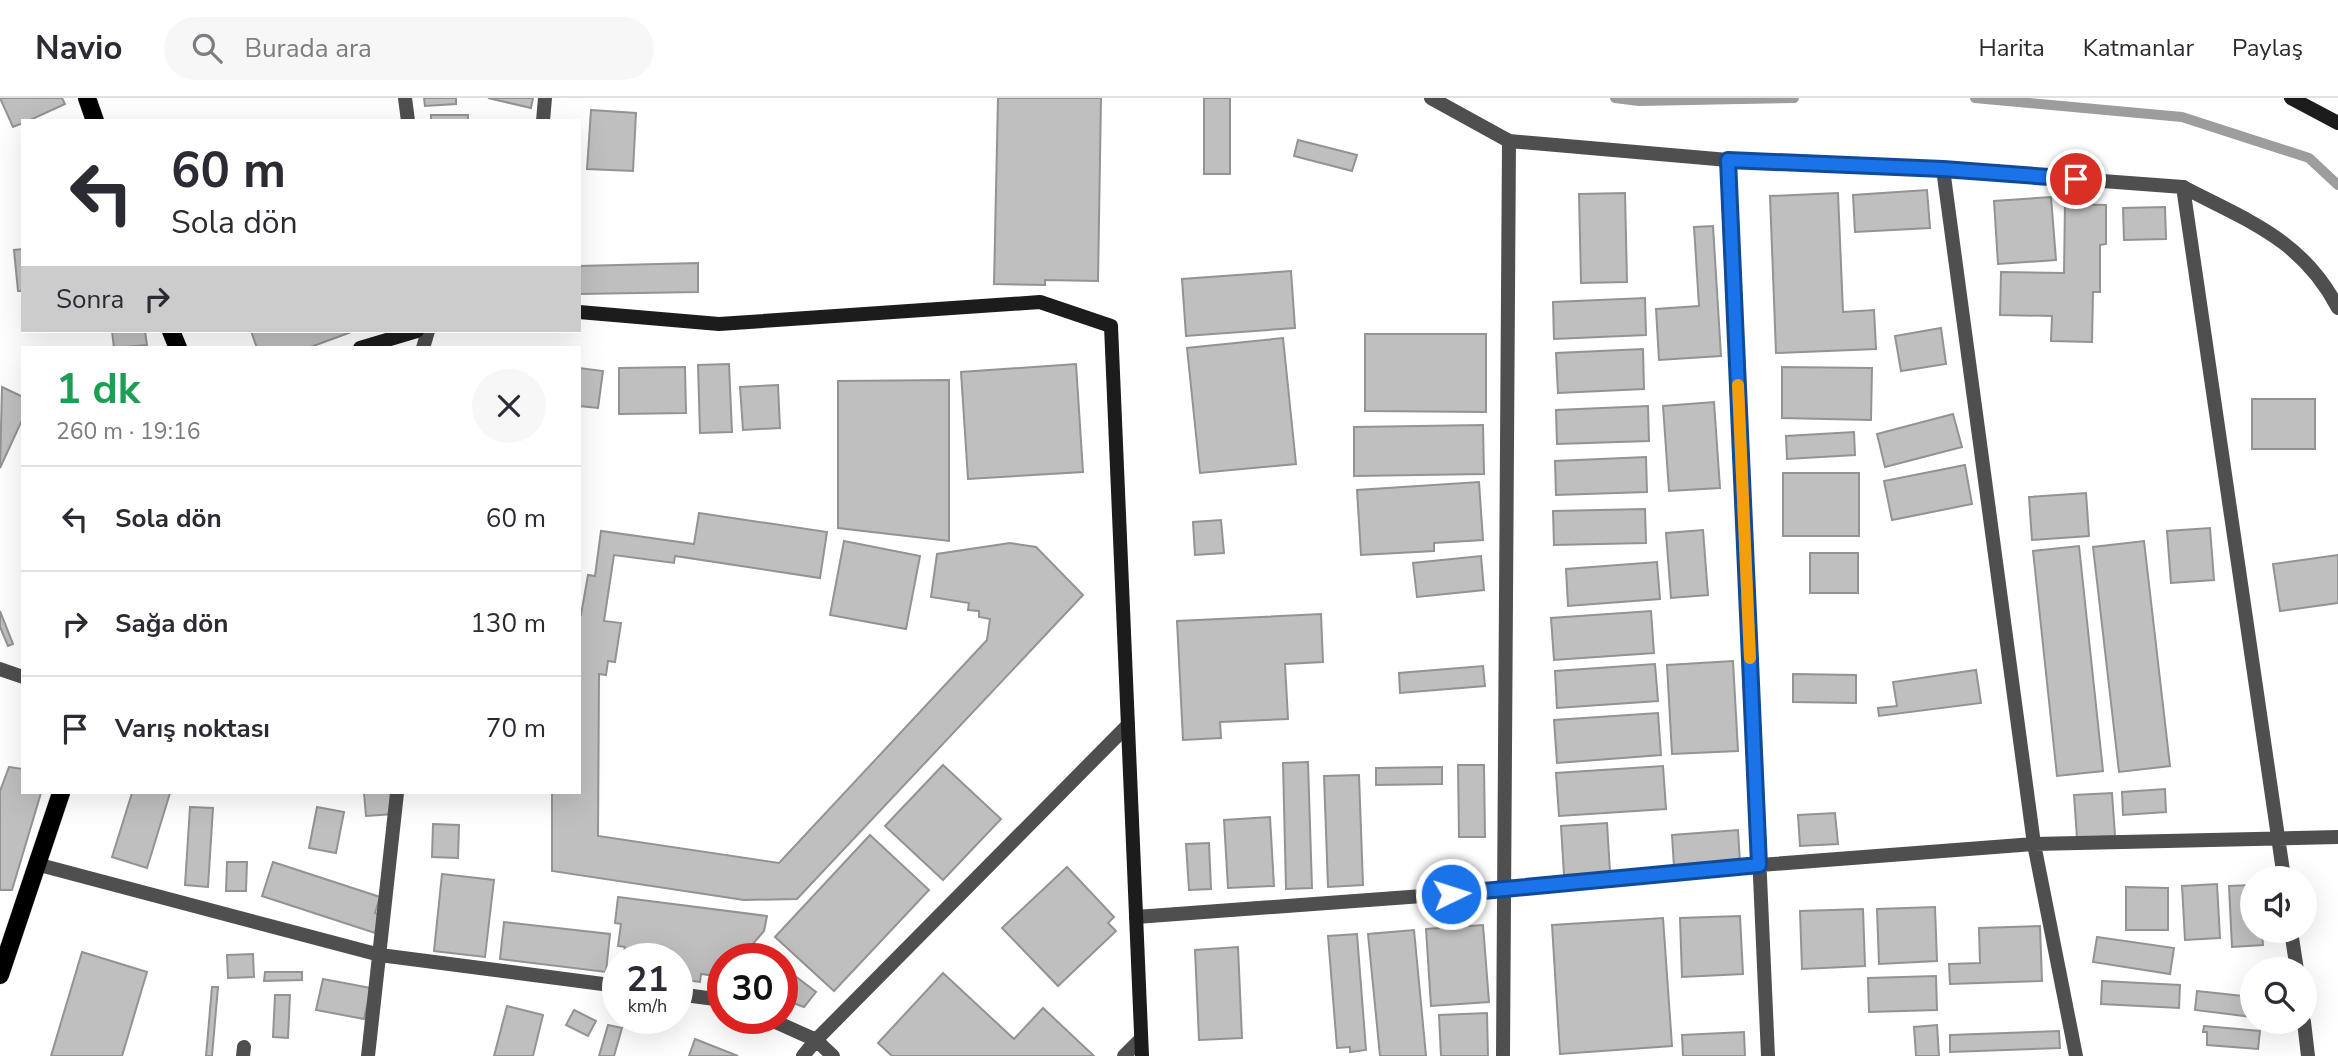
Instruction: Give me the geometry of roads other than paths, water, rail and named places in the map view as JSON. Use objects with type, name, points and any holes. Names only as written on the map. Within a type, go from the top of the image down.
[{"type":"main road","points":[[89,98],[94,119]]},
{"type":"main road","points":[[0,975],[4,946],[61,794]]},
{"type":"street","points":[[405,98],[408,119]]},
{"type":"street","points":[[543,119],[545,98]]},
{"type":"street","points":[[1432,98],[1509,141],[1728,160],[1943,169],[2183,187],[2271,233],[2295,250],[2313,268],[2338,308]]},
{"type":"street","points":[[2291,98],[2338,122]]},
{"type":"street","points":[[1503,1056],[1509,141]]},
{"type":"street","points":[[1728,160],[1768,1056]]},
{"type":"street","points":[[1943,169],[2034,844],[2076,1056]]},
{"type":"street","points":[[2183,187],[2282,866]]},
{"type":"street","points":[[581,312],[719,324],[1040,302],[1111,326],[1142,1056]]},
{"type":"street","points":[[367,346],[410,333]]},
{"type":"street","points":[[0,669],[21,676]]},
{"type":"street","points":[[803,1056],[1128,725]]},
{"type":"street","points":[[368,1056],[397,794]]},
{"type":"street","points":[[1136,917],[1504,890],[1759,865],[2034,844],[2338,837]]},
{"type":"street","points":[[36,864],[380,955],[602,984]]},
{"type":"street","points":[[798,1032],[816,1040],[833,1056]]},
{"type":"street","points":[[2305,1034],[2308,1056]]},
{"type":"street","points":[[1124,1056],[1141,1039]]},
{"type":"waterway","points":[[1615,98],[1639,101],[1794,98]]},
{"type":"waterway","points":[[1975,98],[2182,117],[2309,158],[2338,185]]}]
